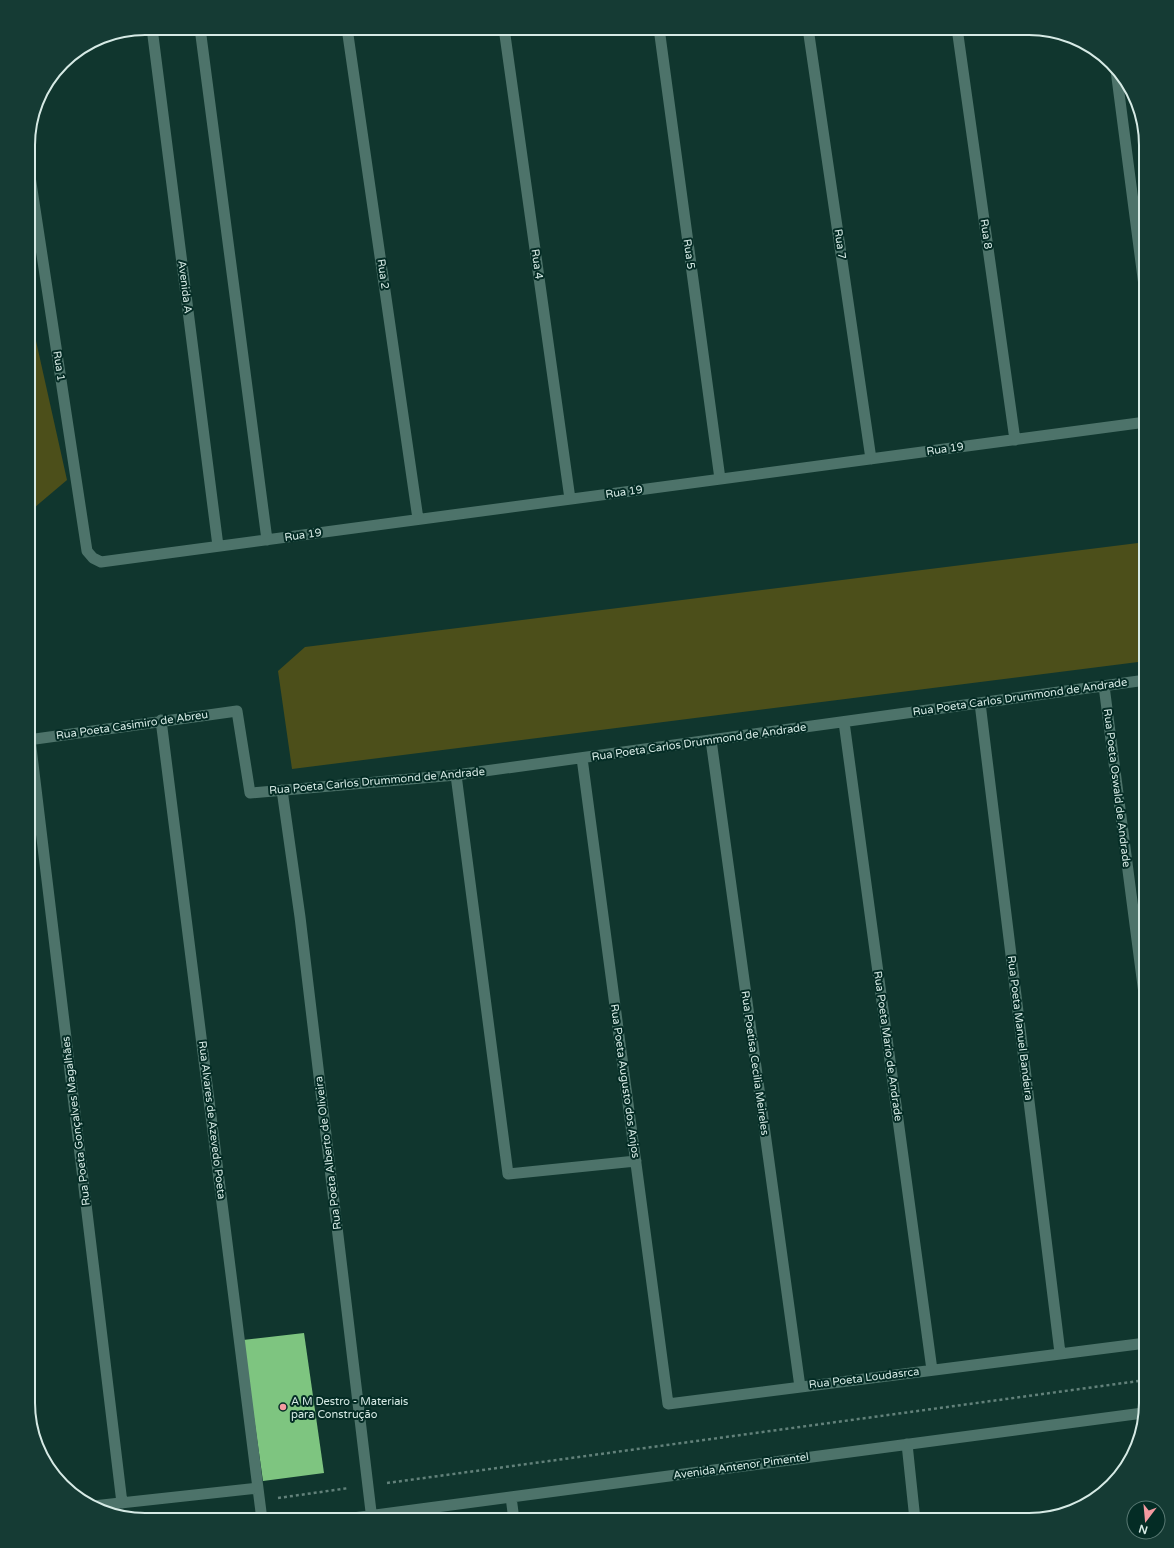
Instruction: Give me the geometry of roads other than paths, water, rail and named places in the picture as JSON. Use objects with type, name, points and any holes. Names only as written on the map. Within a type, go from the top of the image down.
[{"type":"street","name":"Avenida A","points":[[153,35],[218,546]]},
{"type":"street","points":[[201,35],[267,540]]},
{"type":"street","name":"Rua 2","points":[[349,35],[418,519]]},
{"type":"street","name":"Rua 4","points":[[505,35],[570,499]]},
{"type":"street","name":"Rua 5","points":[[660,35],[720,479]]},
{"type":"street","name":"Rua 7","points":[[809,35],[871,459]]},
{"type":"street","name":"Rua 8","points":[[958,35],[1016,440]]},
{"type":"street","points":[[1117,80],[1139,247]]},
{"type":"street","name":"Rua 1","points":[[35,209],[87,551],[101,562]]},
{"type":"street","name":"Rua 19","points":[[101,562],[1139,423]]},
{"type":"street","name":"Rua Poeta Carlos Drummond de Andrade","points":[[250,793],[456,775],[1139,681]]},
{"type":"street","name":"Rua Poeta Oswald de Andrade","points":[[1104,686],[1139,955]]},
{"type":"street","name":"Rua Poeta Manuel Bandeira","points":[[980,703],[1060,1353]]},
{"type":"street","name":"Rua Poeta Casimiro de Abreu","points":[[35,738],[237,711],[250,793]]},
{"type":"street","name":"Rua Alvares de Azevedo Poeta","points":[[161,720],[261,1513]]},
{"type":"street","name":"Rua Poeta Mario de Andrade","points":[[844,722],[932,1370]]},
{"type":"street","name":"Rua Poetisa Cecilia Meireles","points":[[711,740],[800,1387]]},
{"type":"street","name":"Rua Poeta Augusto dos Anjos","points":[[582,758],[668,1404]]},
{"type":"street","points":[[456,775],[508,1174],[636,1161]]},
{"type":"street","name":"Rua Poeta Gonçalves Magalhães","points":[[35,788],[122,1503]]},
{"type":"street","name":"Rua Poeta Alberto de Oliveira","points":[[282,790],[301,925],[371,1513]]},
{"type":"street","name":"Rua Poeta Loudasrca","points":[[668,1404],[1139,1344]]},
{"type":"street","name":"Avenida Antenor Pimentel","points":[[405,1513],[511,1497],[1138,1414]]},
{"type":"street","points":[[907,1444],[914,1513]]},
{"type":"street","points":[[103,1505],[258,1488]]},
{"type":"street","points":[[511,1497],[513,1513]]},
{"type":"place","name":"A M Destro - Materiais para Construção","points":[[283,1407]]}]
